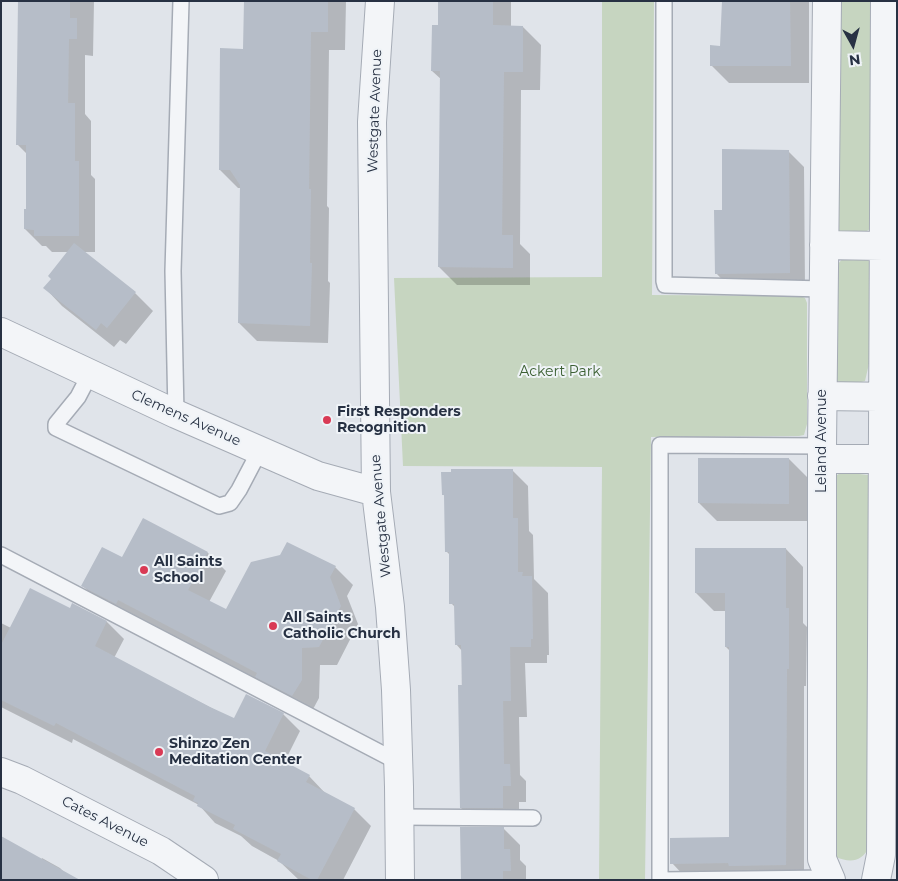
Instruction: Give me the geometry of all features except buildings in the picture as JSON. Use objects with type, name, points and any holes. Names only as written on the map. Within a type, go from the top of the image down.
[{"type":"street","name":"Westgate Avenue","points":[[380,1],[372,122],[376,492],[390,607],[396,690],[400,880]]},
{"type":"street","name":"Leland Avenue","points":[[826,1],[822,396],[822,859],[830,879]]},
{"type":"street","points":[[876,880],[881,855],[889,661],[890,246],[885,1]]},
{"type":"street","points":[[824,245],[890,246]]},
{"type":"street","name":"Clemens Avenue","points":[[1,332],[176,414],[318,476],[376,492]]},
{"type":"street","points":[[822,396],[890,397]]},
{"type":"street","points":[[822,452],[889,459]]},
{"type":"street","name":"Cates Avenue","points":[[1,772],[22,780],[161,851],[204,880]]},
{"type":"lane","points":[[176,414],[173,271],[181,1]]},
{"type":"lane","points":[[664,1],[665,285],[823,289]]},
{"type":"lane","points":[[90,374],[78,397],[56,424],[56,428],[219,506],[230,503],[260,450]]},
{"type":"lane","points":[[822,452],[660,445],[660,880],[830,879]]},
{"type":"lane","points":[[1,555],[398,762]]},
{"type":"lane","points":[[400,816],[533,818]]},
{"type":"green space","name":"Ackert Park","points":[[602,1],[654,1],[652,295],[801,296],[805,298],[807,303],[807,424],[804,435],[651,437],[645,880],[599,880],[602,467],[403,466],[394,278],[602,277]]},
{"type":"green space","points":[[834,1],[874,1],[870,229],[864,233],[841,235],[835,229]]},
{"type":"green space","points":[[844,257],[863,257],[869,261],[871,270],[871,355],[865,381],[853,383],[834,380],[838,264]]},
{"type":"green space","points":[[842,472],[868,475],[871,481],[869,847],[863,856],[855,860],[836,857],[834,477]]},
{"type":"place","name":"First Responders Recognition","points":[[327,420]]},
{"type":"place","name":"All Saints School","points":[[144,570]]},
{"type":"place","name":"All Saints Catholic Church","points":[[273,626]]},
{"type":"place","name":"Shinzo Zen Meditation Center","points":[[159,752]]}]
